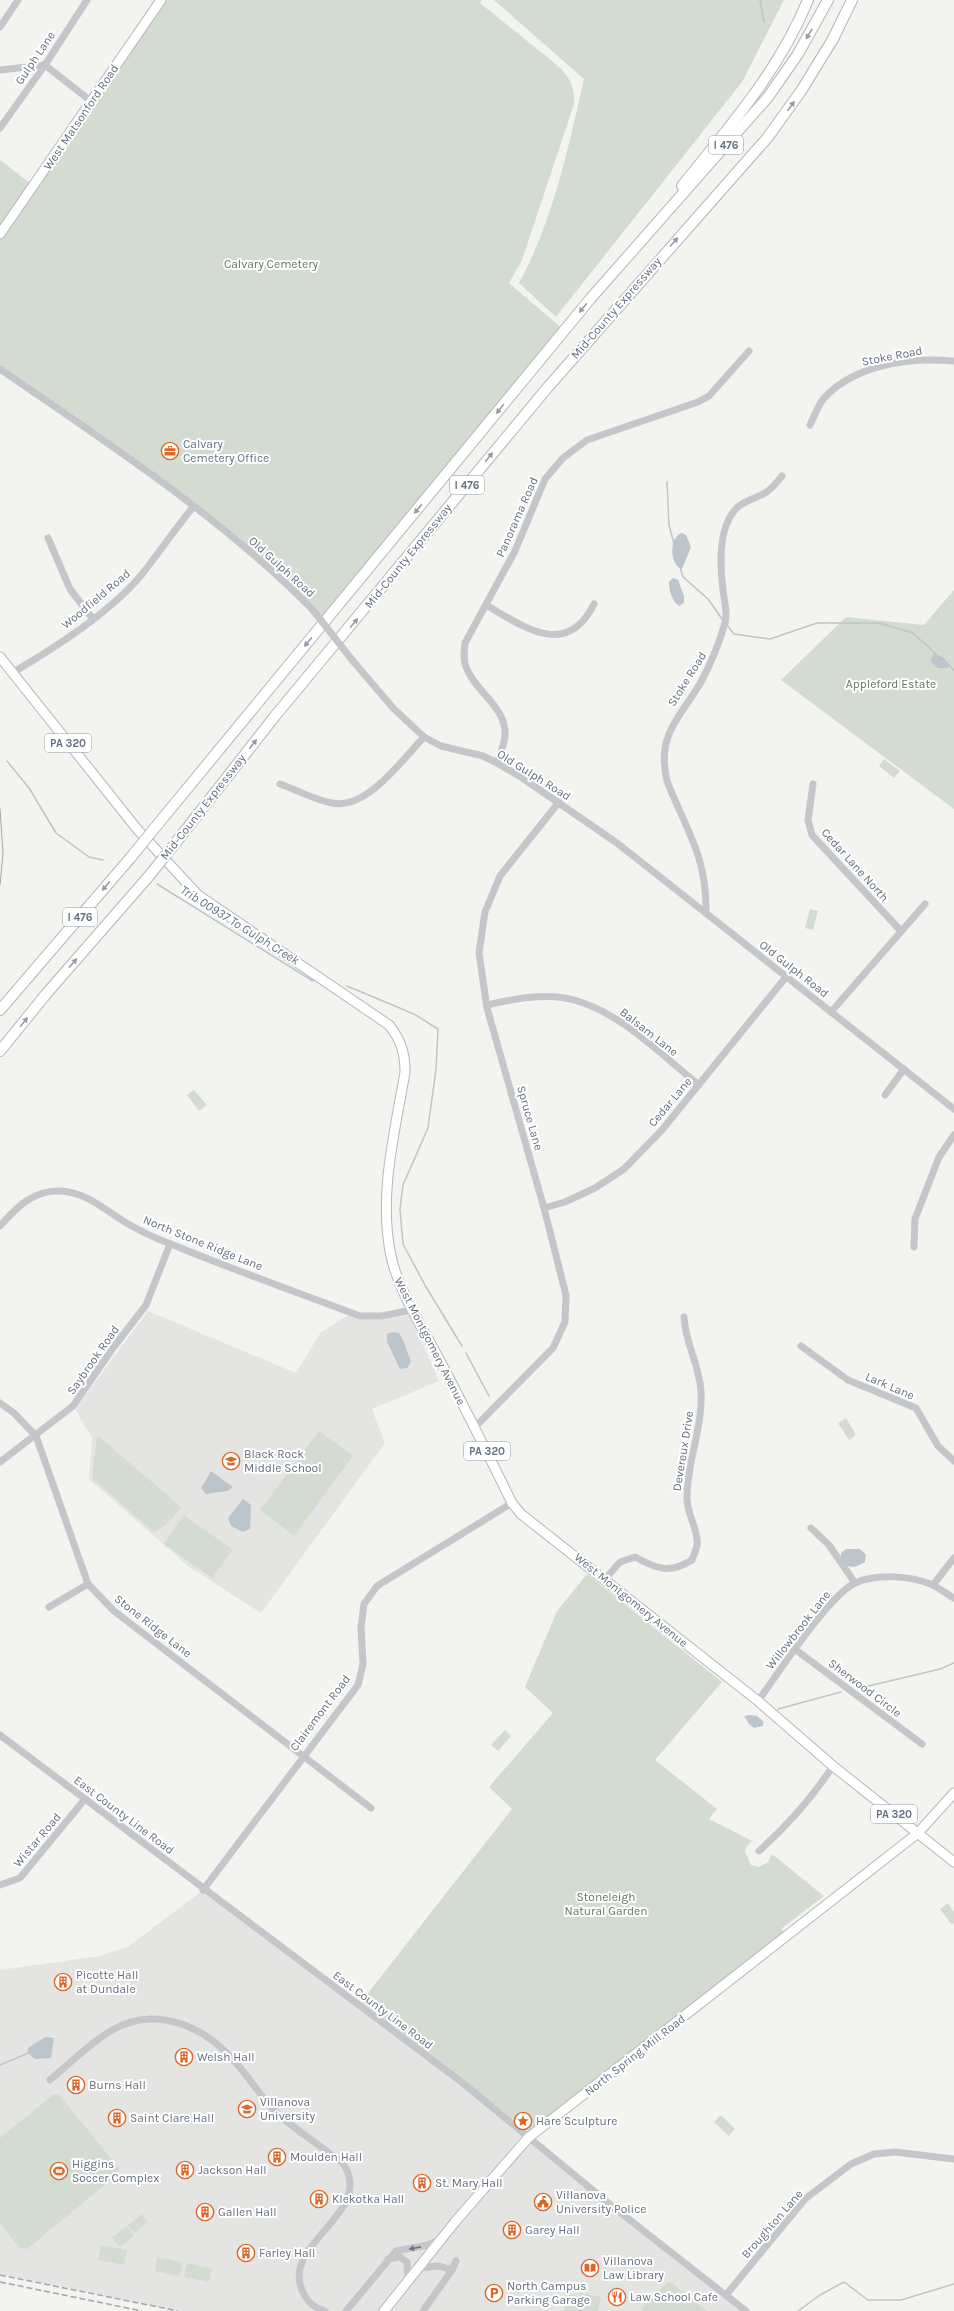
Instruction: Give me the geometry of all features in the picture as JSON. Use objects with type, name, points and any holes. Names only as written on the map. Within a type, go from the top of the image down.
[{"type":"highway","points":[[782,53],[783,45],[803,0]]},
{"type":"highway","points":[[608,279],[750,103],[782,53],[808,0]]},
{"type":"highway","name":"Mid-County Expressway","points":[[0,1010],[132,856],[608,279],[768,97],[798,54],[828,0]]},
{"type":"highway","name":"Mid-County Expressway","points":[[0,1051],[47,993],[149,876],[275,716],[548,387],[768,138],[801,91],[833,39],[852,0]]},
{"type":"main road","name":"West Matsonford Road","points":[[0,234],[161,0]]},
{"type":"main road","name":"West Montgomery Avenue","points":[[0,657],[137,829],[198,895],[389,1025],[396,1034],[405,1057],[405,1072],[387,1176],[387,1210],[391,1254],[396,1272],[412,1310],[475,1427],[512,1503],[521,1514],[606,1579],[758,1701],[833,1766],[954,1862]]},
{"type":"main road","name":"North Spring Mill Road","points":[[384,2311],[443,2237],[528,2138],[918,1833],[954,1793]]},
{"type":"street","points":[[0,27],[18,0]]},
{"type":"street","name":"Gulph Lane","points":[[0,128],[45,65],[87,0]]},
{"type":"street","points":[[0,70],[45,65],[92,102]]},
{"type":"street","name":"Panorama Road","points":[[497,763],[505,737],[502,718],[470,676],[464,657],[465,643],[515,551],[545,479],[563,458],[587,440],[698,402],[709,396],[749,351]]},
{"type":"street","name":"Stoke Road","points":[[810,425],[823,399],[854,375],[901,363],[932,359],[954,361]]},
{"type":"street","name":"Old Gulph Road","points":[[0,369],[139,465],[287,584],[312,609],[393,708],[424,737],[441,746],[483,756],[497,763],[559,802],[618,843],[954,1109]]},
{"type":"street","name":"Stoke Road","points":[[706,912],[706,885],[700,855],[667,781],[664,758],[671,728],[714,657],[725,623],[726,616],[721,574],[723,534],[734,511],[746,502],[766,493],[782,476]]},
{"type":"street","name":"Woodfield Road","points":[[12,672],[45,654],[93,619],[142,573],[193,507]]},
{"type":"street","points":[[48,538],[70,589],[93,619]]},
{"type":"street","points":[[486,605],[533,631],[550,634],[568,632],[579,626],[587,619],[594,604]]},
{"type":"street","points":[[280,784],[332,803],[347,804],[362,798],[373,790],[424,737]]},
{"type":"street","name":"Cedar Lane North","points":[[812,784],[808,820],[812,835],[901,931]]},
{"type":"street","name":"Spruce Lane","points":[[475,1427],[553,1348],[564,1322],[566,1295],[544,1208],[486,1005],[479,953],[485,912],[500,876],[559,802]]},
{"type":"street","points":[[831,1012],[925,904]]},
{"type":"street","name":"Cedar Lane","points":[[544,1208],[565,1202],[595,1188],[624,1170],[662,1130],[699,1086],[786,977]]},
{"type":"street","name":"Balsam Lane","points":[[486,1005],[516,998],[542,997],[574,1000],[601,1011],[622,1022],[699,1086]]},
{"type":"street","points":[[885,1095],[904,1069]]},
{"type":"street","points":[[914,1247],[915,1219],[939,1157],[954,1135]]},
{"type":"street","name":"North Stone Ridge Lane","points":[[0,1226],[20,1203],[45,1192],[72,1192],[87,1198],[130,1226],[170,1244],[360,1316],[382,1316],[412,1310]]},
{"type":"street","name":"Saybrook Road","points":[[0,1462],[36,1436],[73,1406],[113,1348],[146,1306],[170,1244]]},
{"type":"street","name":"Devereux Drive","points":[[606,1579],[620,1562],[635,1557],[657,1568],[680,1568],[692,1560],[697,1544],[686,1499],[693,1445],[701,1417],[701,1391],[695,1360],[684,1331],[684,1318]]},
{"type":"street","name":"Lark Lane","points":[[801,1346],[848,1380],[916,1408],[938,1446],[954,1461]]},
{"type":"street","name":"Stone Ridge Lane","points":[[0,1403],[14,1413],[36,1436],[88,1584],[114,1611],[371,1808]]},
{"type":"street","name":"Clairemont Road","points":[[203,1890],[303,1755],[358,1685],[363,1664],[361,1628],[364,1604],[377,1586],[512,1503]]},
{"type":"street","points":[[811,1528],[829,1545],[855,1583]]},
{"type":"street","points":[[932,1585],[954,1558]]},
{"type":"street","name":"Willowbrook Lane","points":[[758,1701],[834,1599],[855,1583],[881,1577],[909,1579],[932,1585],[954,1598]]},
{"type":"street","points":[[49,1607],[88,1584]]},
{"type":"street","name":"Sherwood Circle","points":[[796,1650],[922,1744]]},
{"type":"street","name":"East County Line Road","points":[[0,1735],[203,1890],[298,1958],[464,2084],[528,2138],[746,2311]]},
{"type":"street","points":[[759,1851],[790,1823],[817,1790],[833,1766]]},
{"type":"street","name":"Wistar Road","points":[[0,1885],[20,1878],[85,1799]]},
{"type":"street","points":[[50,2080],[109,2032],[130,2023],[154,2019],[174,2021],[202,2032],[235,2061],[274,2110],[344,2165],[351,2188],[347,2202],[305,2256],[299,2267],[301,2287],[306,2299],[314,2307],[325,2311]]},
{"type":"street","name":"Broughton Lane","points":[[726,2295],[805,2199],[851,2164],[874,2154],[895,2152],[954,2159]]},
{"type":"street","points":[[346,2311],[396,2251],[428,2245],[443,2237]]},
{"type":"street","points":[[388,2259],[400,2257],[407,2262],[408,2281]]},
{"type":"street","points":[[423,2311],[452,2270],[456,2261]]},
{"type":"street","points":[[418,2268],[438,2266],[452,2270]]},
{"type":"shaded area","points":[[682,533],[686,535],[691,547],[682,569],[675,562],[672,551],[675,539]]},
{"type":"shaded area","points":[[673,578],[678,580],[684,596],[684,603],[679,606],[671,596],[669,582]]},
{"type":"shaded area","points":[[934,653],[944,658],[949,665],[948,668],[938,668],[930,661]]},
{"type":"shaded area","name":"Black Rock Middle School","points":[[148,1311],[296,1373],[321,1332],[349,1315],[359,1319],[380,1320],[410,1315],[439,1381],[372,1409],[385,1443],[261,1613],[188,1566],[89,1479],[92,1438],[75,1409]]},
{"type":"shaded area","points":[[393,1332],[399,1333],[404,1342],[411,1362],[407,1368],[400,1369],[387,1342],[387,1334]]},
{"type":"shaded area","points":[[211,1471],[233,1487],[228,1491],[206,1494],[201,1488]]},
{"type":"shaded area","points":[[243,1499],[251,1505],[250,1529],[243,1532],[231,1526],[228,1518]]},
{"type":"shaded area","points":[[846,1549],[860,1549],[866,1555],[865,1562],[858,1566],[850,1567],[841,1562],[841,1553]]},
{"type":"shaded area","points":[[744,1716],[757,1716],[763,1721],[763,1726],[754,1728],[749,1724]]},
{"type":"shaded area","name":"Villanova University","points":[[203,1890],[464,2084],[746,2311],[178,2311],[0,2274],[0,1970],[100,1956],[129,1946]]},
{"type":"shaded area","points":[[45,2037],[54,2038],[51,2058],[35,2059],[28,2053],[28,2048]]},
{"type":"green space","name":"Calvary Cemetery","points":[[161,0],[482,0],[480,3],[557,65],[568,78],[574,92],[574,104],[522,260],[509,283],[565,331],[328,619],[312,609],[287,584],[139,465],[0,369],[0,234]]},
{"type":"green space","points":[[494,0],[784,0],[742,82],[556,317],[519,283],[531,260],[550,210],[566,157],[584,79]]},
{"type":"green space","points":[[0,160],[31,184],[0,228]]},
{"type":"green space","name":"Appleford Estate","points":[[954,590],[954,809],[781,680],[846,617],[924,625]]},
{"type":"green space","points":[[884,759],[900,771],[894,778],[879,766]]},
{"type":"green space","points":[[810,909],[818,911],[813,930],[805,928]]},
{"type":"green space","points":[[194,1090],[207,1105],[199,1111],[187,1095]]},
{"type":"green space","points":[[846,1418],[856,1435],[849,1440],[838,1423]]},
{"type":"green space","points":[[319,1431],[353,1456],[294,1536],[260,1510]]},
{"type":"green space","points":[[97,1435],[181,1507],[167,1524],[154,1532],[92,1478]]},
{"type":"green space","points":[[184,1515],[233,1550],[212,1578],[164,1544]]},
{"type":"green space","name":"Stoneleigh Natural Garden","points":[[587,1574],[722,1682],[655,1760],[717,1809],[709,1819],[752,1841],[746,1847],[745,1852],[751,1865],[759,1867],[767,1863],[772,1854],[824,1896],[781,1929],[785,1932],[529,2132],[361,2002],[512,1809],[489,1787],[553,1713],[525,1687],[557,1611]]},
{"type":"green space","points":[[505,1730],[511,1736],[498,1751],[491,1745]]},
{"type":"green space","points":[[948,1903],[954,1912],[954,1923],[952,1925],[940,1909]]},
{"type":"green space","name":"Higgins Soccer Complex","points":[[53,2095],[59,2095],[119,2168],[118,2174],[27,2249],[20,2248],[0,2223],[0,2138]]},
{"type":"green space","points":[[721,2115],[735,2129],[729,2136],[714,2122]]},
{"type":"green space","points":[[142,2214],[148,2222],[135,2233],[128,2225]]},
{"type":"green space","points":[[127,2226],[134,2235],[120,2247],[112,2238]]},
{"type":"green space","points":[[101,2245],[127,2250],[124,2265],[98,2260]]},
{"type":"green space","points":[[157,2257],[182,2262],[180,2276],[155,2271]]},
{"type":"green space","points":[[187,2263],[212,2268],[209,2282],[184,2277]]},
{"type":"green space","points":[[669,2281],[707,2311],[643,2311],[641,2309]]},
{"type":"green space","points":[[580,2293],[601,2297],[598,2311],[564,2311],[569,2294],[580,2296]]},
{"type":"waterway","points":[[760,0],[764,22]]},
{"type":"waterway","points":[[667,482],[669,525],[674,544]]},
{"type":"waterway","points":[[680,567],[683,577],[708,599],[722,619]]},
{"type":"waterway","points":[[727,625],[734,634],[770,639],[817,623],[879,623],[913,633],[936,654]]},
{"type":"waterway","points":[[948,664],[954,670]]},
{"type":"waterway","name":"Trib 00937 To Gulph Creek","points":[[7,761],[29,788],[56,833],[89,857],[103,860]]},
{"type":"waterway","name":"Trib 00937 To Gulph Creek","points":[[157,884],[313,981]]},
{"type":"waterway","name":"Trib 00937 To Gulph Creek","points":[[347,986],[414,1014],[438,1029],[436,1069],[428,1128],[403,1185],[400,1209],[403,1244],[426,1287],[462,1346]]},
{"type":"waterway","name":"Trib 00937 To Gulph Creek","points":[[466,1353],[489,1396]]},
{"type":"waterway","points":[[860,1688],[940,1669],[954,1663]]},
{"type":"waterway","points":[[778,1709],[841,1692]]},
{"type":"waterway","points":[[0,2065],[28,2053]]},
{"type":"waterway","points":[[798,2311],[820,2295],[844,2282],[868,2300],[901,2300],[954,2284]]},
{"type":"tram line","points":[[0,809],[3,853],[0,885]]},
{"type":"railway","points":[[0,2275],[178,2311]]},
{"type":"railway","points":[[0,2282],[142,2311]]},
{"type":"place","name":"Calvary Cemetery Office","points":[[170,451]]},
{"type":"place","name":"Black Rock Middle School","points":[[231,1461]]},
{"type":"place","name":"Picotte Hall at Dundale","points":[[63,1982]]},
{"type":"place","name":"Welsh Hall","points":[[184,2057]]},
{"type":"place","name":"Burns Hall","points":[[76,2085]]},
{"type":"place","name":"Villanova University","points":[[247,2109]]},
{"type":"place","name":"Saint Clare Hall","points":[[117,2118]]},
{"type":"place","name":"Hare Sculpture","points":[[523,2121]]},
{"type":"place","name":"Moulden Hall","points":[[277,2157]]},
{"type":"place","name":"Jackson Hall","points":[[185,2170]]},
{"type":"place","name":"Higgins Soccer Complex","points":[[59,2171]]},
{"type":"place","name":"St. Mary Hall","points":[[422,2183]]},
{"type":"place","name":"Klekotka Hall","points":[[319,2199]]},
{"type":"place","name":"Villanova University Police","points":[[543,2202]]},
{"type":"place","name":"Gallen Hall","points":[[205,2212]]},
{"type":"place","name":"Garey Hall","points":[[512,2230]]},
{"type":"place","name":"Farley Hall","points":[[246,2253]]},
{"type":"place","name":"Villanova Law Library","points":[[590,2268]]},
{"type":"place","name":"North Campus Parking Garage","points":[[494,2293]]},
{"type":"place","name":"Law School Cafe","points":[[617,2297]]}]
